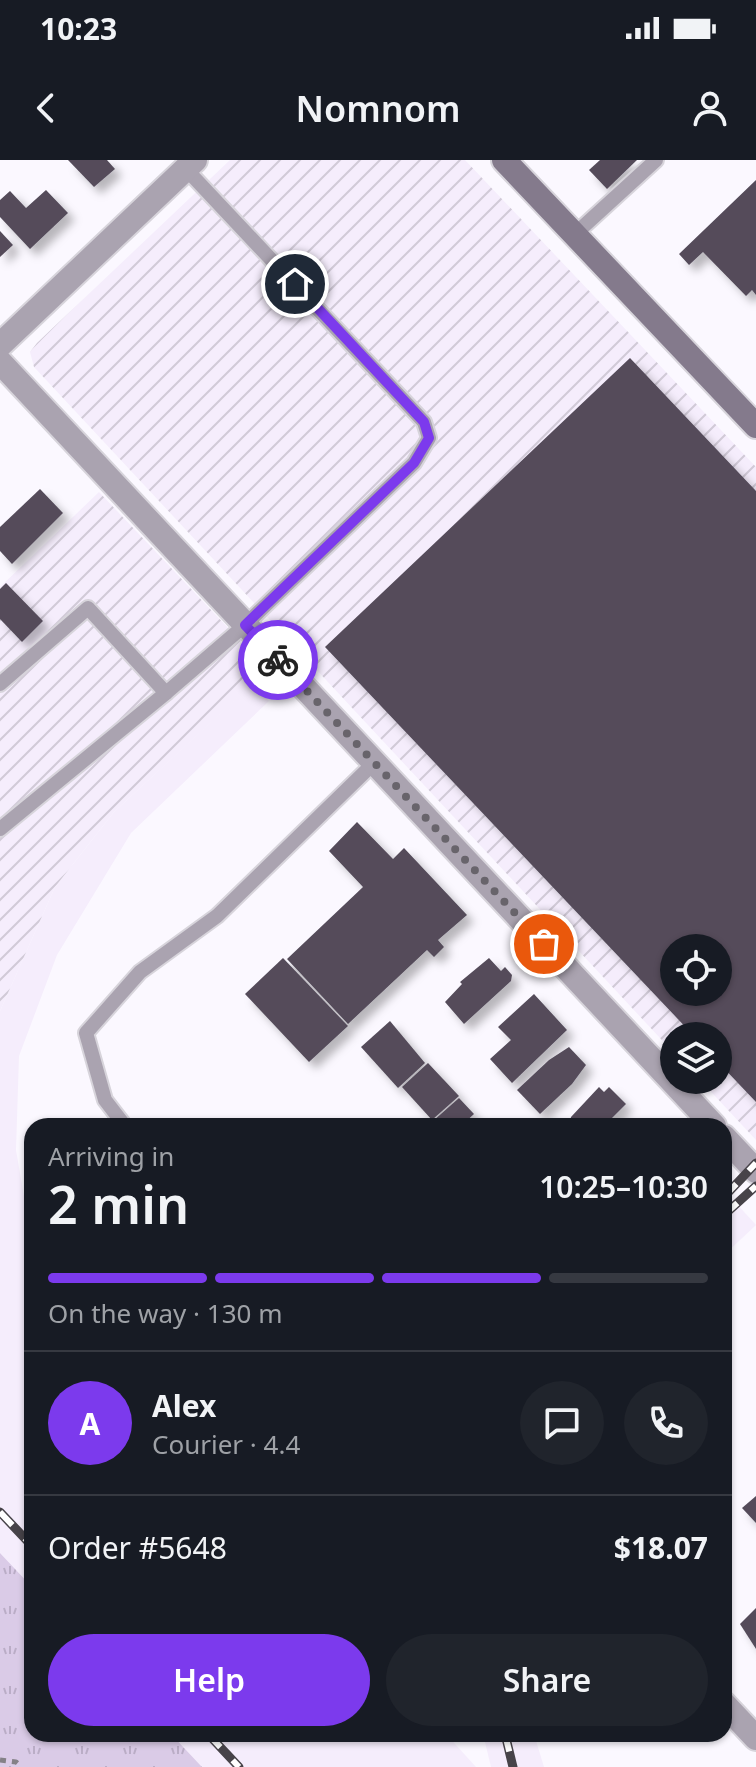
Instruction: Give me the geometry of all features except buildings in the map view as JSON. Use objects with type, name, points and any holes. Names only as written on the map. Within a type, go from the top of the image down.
[{"type":"street","points":[[504,160],[756,426]]},
{"type":"street","points":[[0,345],[190,164]]},
{"type":"street","points":[[0,362],[707,1118]]},
{"type":"street","points":[[732,1146],[756,1171]]},
{"type":"street","points":[[732,1712],[756,1738]]},
{"type":"lane","points":[[574,235],[656,160]]},
{"type":"lane","points":[[0,829],[245,625],[414,463],[429,438],[429,429],[190,164]]},
{"type":"lane","points":[[0,684],[88,608],[166,693]]},
{"type":"lane","points":[[119,1118],[105,1100],[86,1033],[140,972],[217,916],[374,763]]},
{"type":"path","points":[[0,1760],[16,1762],[22,1767]]},
{"type":"shaded area","points":[[230,160],[465,160],[756,467],[756,1140],[713,1094],[732,1094],[732,1022],[660,1022],[660,1038],[34,367],[30,352]]},
{"type":"shaded area","points":[[99,492],[268,670],[114,812],[55,887],[0,1011],[0,587]]},
{"type":"shaded area","points":[[252,684],[269,701],[131,833],[57,955],[19,1056],[16,1150],[24,1196],[24,1578],[0,1553],[0,1011],[55,887],[114,812]]},
{"type":"shaded area","points":[[732,1199],[756,1225],[732,1248]]},
{"type":"shaded area","points":[[179,1742],[453,1742],[476,1767],[202,1767]]},
{"type":"shaded area","points":[[485,1742],[536,1742],[544,1767],[491,1767]]},
{"type":"green space","points":[[0,1553],[24,1578],[24,1742],[179,1742],[202,1767],[0,1767]]},
{"type":"railway","points":[[732,1188],[756,1163]]},
{"type":"railway","points":[[732,1208],[756,1186]]},
{"type":"railway","points":[[0,1512],[24,1538]]},
{"type":"railway","points":[[216,1742],[239,1767]]},
{"type":"railway","points":[[507,1742],[513,1767]]},
{"type":"way so far","points":[[278,660],[544,944]]},
{"type":"route","points":[[278,660],[245,625],[414,463],[429,438],[429,429],[424,422],[295,284]]}]
